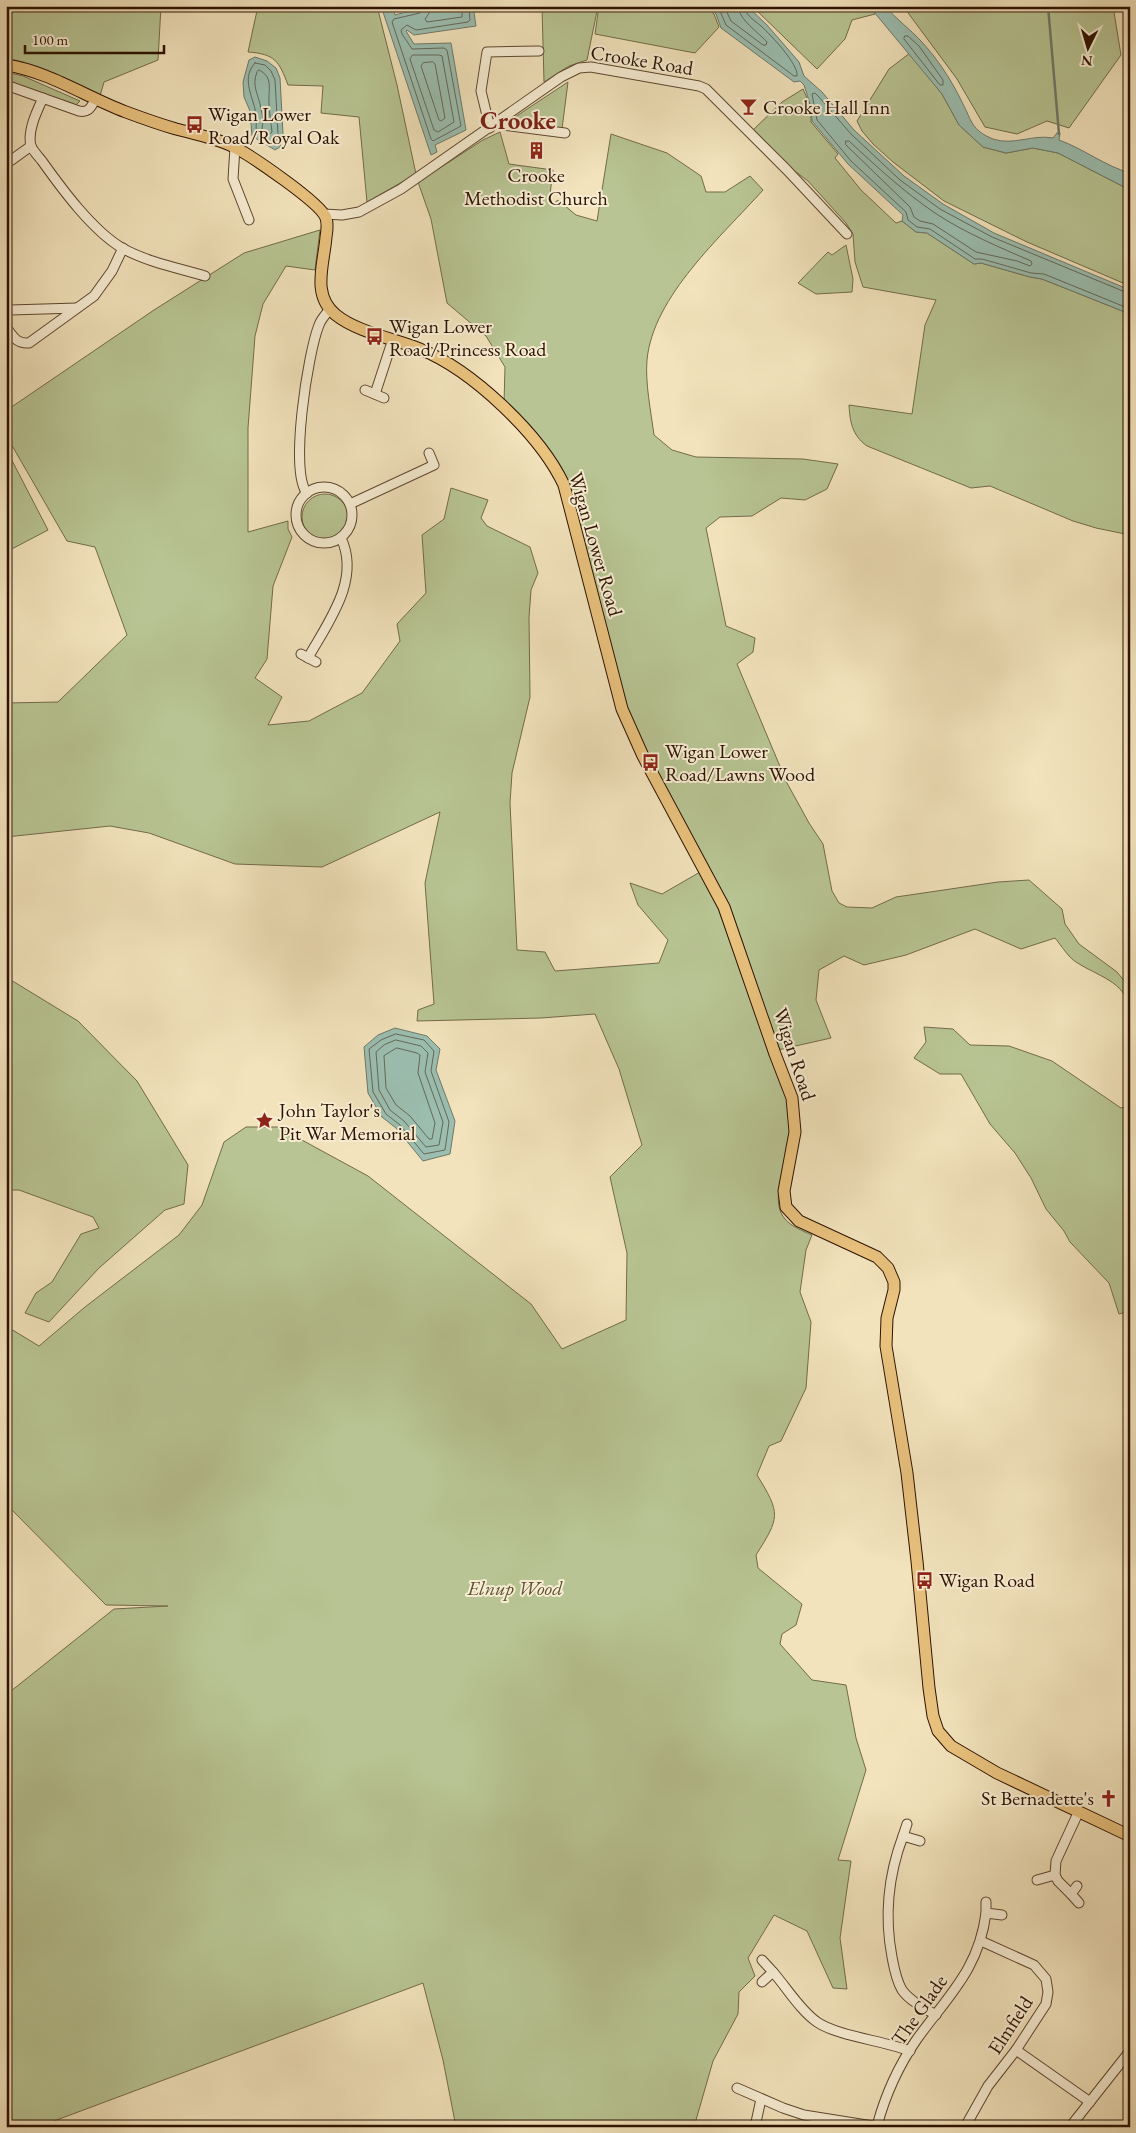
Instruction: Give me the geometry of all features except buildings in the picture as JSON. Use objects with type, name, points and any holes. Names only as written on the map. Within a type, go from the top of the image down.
[{"type":"main road","points":[[6,65],[38,73],[95,100],[235,147],[300,193],[324,214],[327,230],[320,281],[322,295],[330,309]]},
{"type":"main road","name":"Wigan Lower Road","points":[[330,309],[350,324],[431,354],[468,376],[492,396],[554,465],[564,485],[572,513],[622,709],[643,756],[716,890]]},
{"type":"main road","name":"Wigan Road","points":[[716,890],[732,926],[775,1054],[792,1098],[795,1124],[784,1191],[786,1207],[793,1216],[805,1224],[877,1257],[888,1268],[894,1282],[893,1299],[886,1326],[886,1346],[908,1483],[918,1561],[928,1688],[935,1724],[942,1737],[961,1752],[1012,1780],[1130,1836]]},
{"type":"street","points":[[538,51],[487,52],[481,91],[492,126],[565,133]]},
{"type":"street","name":"Crooke Road","points":[[324,214],[359,212],[401,189],[561,77],[579,68],[597,68],[700,86],[712,93],[847,234]]},
{"type":"street","points":[[6,85],[83,112],[90,109],[95,100]]},
{"type":"street","points":[[42,98],[31,134],[31,146],[61,188],[84,214],[123,248],[151,260],[205,276]]},
{"type":"street","points":[[6,164],[31,146]]},
{"type":"street","points":[[235,147],[233,178],[249,220]]},
{"type":"street","points":[[6,327],[16,340],[22,343],[29,343],[94,296],[101,288],[123,248]]},
{"type":"street","points":[[6,312],[10,310],[77,308]]},
{"type":"street","points":[[307,493],[303,488],[300,472],[302,402],[319,323],[330,309]]},
{"type":"street","points":[[365,390],[379,396],[393,339]]},
{"type":"street","points":[[350,504],[434,465],[429,453]]},
{"type":"street","points":[[331,488],[339,491],[350,504],[352,519],[346,533],[341,538],[326,543],[317,543],[302,533],[296,516],[297,508],[307,493],[314,489],[331,488]]},
{"type":"street","points":[[309,658],[344,590],[348,557],[341,538]]},
{"type":"street","points":[[1079,1811],[1056,1861],[1055,1875],[1058,1881],[1079,1903]]},
{"type":"street","points":[[907,1824],[892,1872],[888,1902],[888,1933],[893,1963],[902,1990],[909,1998],[936,2015]]},
{"type":"street","points":[[903,1836],[920,1841]]},
{"type":"street","points":[[1038,1880],[1055,1875]]},
{"type":"street","points":[[1070,1894],[1077,1886]]},
{"type":"street","name":"The Glade","points":[[878,2126],[887,2096],[910,2050],[961,1983],[981,1941],[986,1902]]},
{"type":"street","points":[[986,1913],[1002,1915]]},
{"type":"street","name":"Elmfield","points":[[965,2127],[988,2086],[1016,2050],[1046,2004],[1048,1992],[1046,1980],[1034,1965],[981,1941]]},
{"type":"street","points":[[762,1960],[810,2015],[822,2025],[910,2050]]},
{"type":"street","points":[[762,1982],[773,1972]]},
{"type":"street","points":[[1016,2050],[1090,2102]]},
{"type":"street","points":[[1070,2127],[1130,2052]]},
{"type":"street","points":[[737,2088],[804,2115],[878,2126]]},
{"type":"street","points":[[755,2127],[761,2099]]},
{"type":"green space","points":[[6,6],[161,6],[158,60],[104,82],[100,96],[23,62],[6,58]]},
{"type":"green space","points":[[258,6],[377,6],[397,85],[416,174],[367,202],[359,117],[321,113],[323,86],[288,85],[282,70],[275,60],[264,55],[248,52]]},
{"type":"green space","points":[[542,6],[598,6],[587,60],[569,66],[544,82]]},
{"type":"green space","points":[[599,6],[704,6],[714,14],[719,27],[695,53],[595,34]]},
{"type":"green space","points":[[752,6],[869,6],[875,14],[852,20],[845,39],[817,69]]},
{"type":"green space","points":[[903,6],[1113,6],[1121,55],[1069,128],[1047,121],[1017,134],[985,127],[957,79]]},
{"type":"green space","points":[[910,53],[942,94],[959,125],[983,147],[1006,153],[1033,148],[1058,153],[1130,190],[1130,286],[1027,242],[944,201],[893,162],[873,144],[862,131],[857,121],[889,69]]},
{"type":"green space","points":[[6,72],[23,76],[80,101],[76,105],[6,82]]},
{"type":"green space","points":[[568,82],[562,129],[506,123]]},
{"type":"green space","points":[[803,89],[811,107],[811,122],[838,154],[835,158],[861,190],[896,223],[902,221],[916,232],[927,233],[974,264],[981,263],[1042,279],[1130,314],[1130,535],[1073,521],[990,486],[971,488],[867,446],[855,433],[851,423],[849,405],[912,414],[925,325],[936,300],[863,287],[855,262],[853,234],[846,223],[808,181],[792,169],[753,130],[782,102]]},
{"type":"green space","name":"Elnup Wood","points":[[500,132],[509,164],[553,170],[549,203],[553,204],[558,200],[576,215],[597,221],[611,134],[667,153],[701,176],[706,192],[725,192],[750,176],[763,190],[692,268],[662,313],[652,336],[647,360],[648,388],[654,435],[672,450],[696,457],[803,459],[838,464],[827,489],[805,500],[781,498],[752,516],[720,517],[706,528],[726,626],[755,638],[753,652],[737,664],[787,783],[823,844],[832,891],[839,903],[847,907],[872,908],[896,897],[998,882],[1029,880],[1062,909],[1065,924],[1079,944],[1117,972],[1130,988],[1130,1009],[1127,1000],[1116,986],[1109,980],[1073,960],[1055,938],[1021,949],[975,929],[906,955],[864,965],[844,956],[819,970],[816,1000],[831,1038],[769,1052],[785,1088],[793,1116],[792,1136],[779,1187],[778,1199],[780,1210],[785,1219],[791,1224],[812,1235],[806,1250],[800,1292],[811,1322],[806,1388],[781,1441],[769,1446],[757,1475],[774,1507],[774,1515],[770,1532],[756,1555],[758,1568],[802,1604],[796,1625],[782,1634],[780,1644],[812,1680],[846,1685],[856,1738],[866,1770],[838,1860],[851,1861],[840,1938],[847,1989],[833,1988],[807,1931],[774,1915],[748,1958],[755,1976],[739,1992],[738,2014],[713,2061],[694,2127],[456,2127],[443,2060],[423,1983],[38,2127],[6,2127],[6,1695],[114,1609],[168,1606],[106,1605],[6,1504],[6,1393],[8,1392],[6,1389],[6,1326],[39,1346],[85,1307],[179,1235],[202,1205],[224,1142],[246,1127],[278,1127],[368,1176],[531,1304],[562,1349],[626,1320],[627,1253],[610,1177],[642,1145],[619,1069],[595,1014],[541,1018],[417,1021],[418,1010],[434,1004],[425,883],[440,812],[322,867],[235,864],[149,833],[110,826],[6,837],[6,703],[58,702],[127,635],[95,547],[67,541],[6,435],[6,404],[10,408],[154,310],[244,253],[320,230],[315,270],[286,266],[263,304],[255,336],[248,428],[248,532],[288,521],[288,529],[292,537],[273,586],[267,659],[255,678],[282,697],[268,725],[309,721],[362,693],[400,641],[397,624],[426,593],[422,535],[444,519],[451,488],[488,500],[481,518],[487,526],[530,547],[538,573],[531,590],[529,617],[530,697],[512,773],[510,803],[517,950],[545,952],[555,971],[659,963],[668,940],[638,905],[630,883],[662,894],[707,868],[634,730],[561,472],[504,403],[505,367],[486,336],[447,303],[431,219],[418,182],[483,140]]},
{"type":"green space","points":[[846,245],[853,279],[852,292],[816,294],[798,283],[828,252],[832,255]]},
{"type":"green space","points":[[6,449],[48,530],[6,552]]},
{"type":"green space","points":[[330,494],[342,500],[347,508],[347,526],[342,534],[334,539],[320,540],[308,534],[303,526],[302,512],[308,500],[316,495]]},
{"type":"green space","points":[[6,977],[78,1021],[137,1081],[188,1165],[184,1204],[165,1210],[99,1268],[49,1322],[25,1313],[36,1293],[52,1282],[81,1234],[99,1228],[93,1217],[19,1190],[6,1190]]},
{"type":"green space","points":[[924,1027],[953,1029],[970,1045],[1009,1046],[1052,1061],[1121,1108],[1130,1106],[1130,1311],[1119,1314],[1109,1283],[1070,1242],[1064,1231],[1046,1209],[1031,1178],[1015,1153],[990,1124],[961,1074],[940,1074],[914,1058],[926,1042]]},
{"type":"water","points":[[381,6],[393,6],[395,15],[428,6],[473,6],[476,26],[414,35],[406,31],[414,44],[451,43],[466,130],[435,145],[437,152],[431,155]]},
{"type":"water","points":[[707,6],[747,6],[767,25],[799,62],[804,76],[822,92],[854,130],[904,176],[943,204],[994,233],[1130,290],[1130,314],[1042,279],[981,263],[974,264],[927,233],[916,232],[902,221],[903,215],[848,164],[812,121],[811,107],[804,85],[800,81],[794,82],[721,28],[716,14]]},
{"type":"water","points":[[869,6],[885,6],[927,48],[949,78],[973,124],[980,132],[1001,141],[1016,141],[1038,137],[1053,138],[1057,133],[1060,133],[1059,140],[1130,173],[1130,190],[1058,153],[1033,148],[1006,153],[983,147],[959,125],[942,94]]},
{"type":"water","points":[[255,57],[267,61],[276,68],[280,78],[283,134],[280,147],[275,150],[252,136],[250,111],[244,97],[243,82],[249,60]]},
{"type":"water","points":[[395,1028],[427,1036],[440,1049],[436,1070],[455,1121],[450,1154],[423,1161],[396,1128],[382,1117],[368,1093],[364,1047],[378,1035]]},
{"type":"waterway","points":[[1048,6],[1059,134]]},
{"type":"place","name":"Crooke Hall Inn","points":[[749,107]]},
{"type":"place","name":"Wigan Lower Road/Royal Oak","points":[[194,125]]},
{"type":"place","name":"Crooke Methodist Church","points":[[536,151]]},
{"type":"place","name":"Wigan Lower Road/Princess Road","points":[[375,337]]},
{"type":"place","name":"Wigan Lower Road/Lawns Wood","points":[[651,763]]},
{"type":"place","name":"John Taylor's Pit War Memorial","points":[[265,1121]]},
{"type":"place","name":"Wigan Road","points":[[925,1580]]},
{"type":"place","name":"St Bernadette's","points":[[1108,1798]]},
{"type":"district","name":"Crooke","points":[[518,120]]}]
